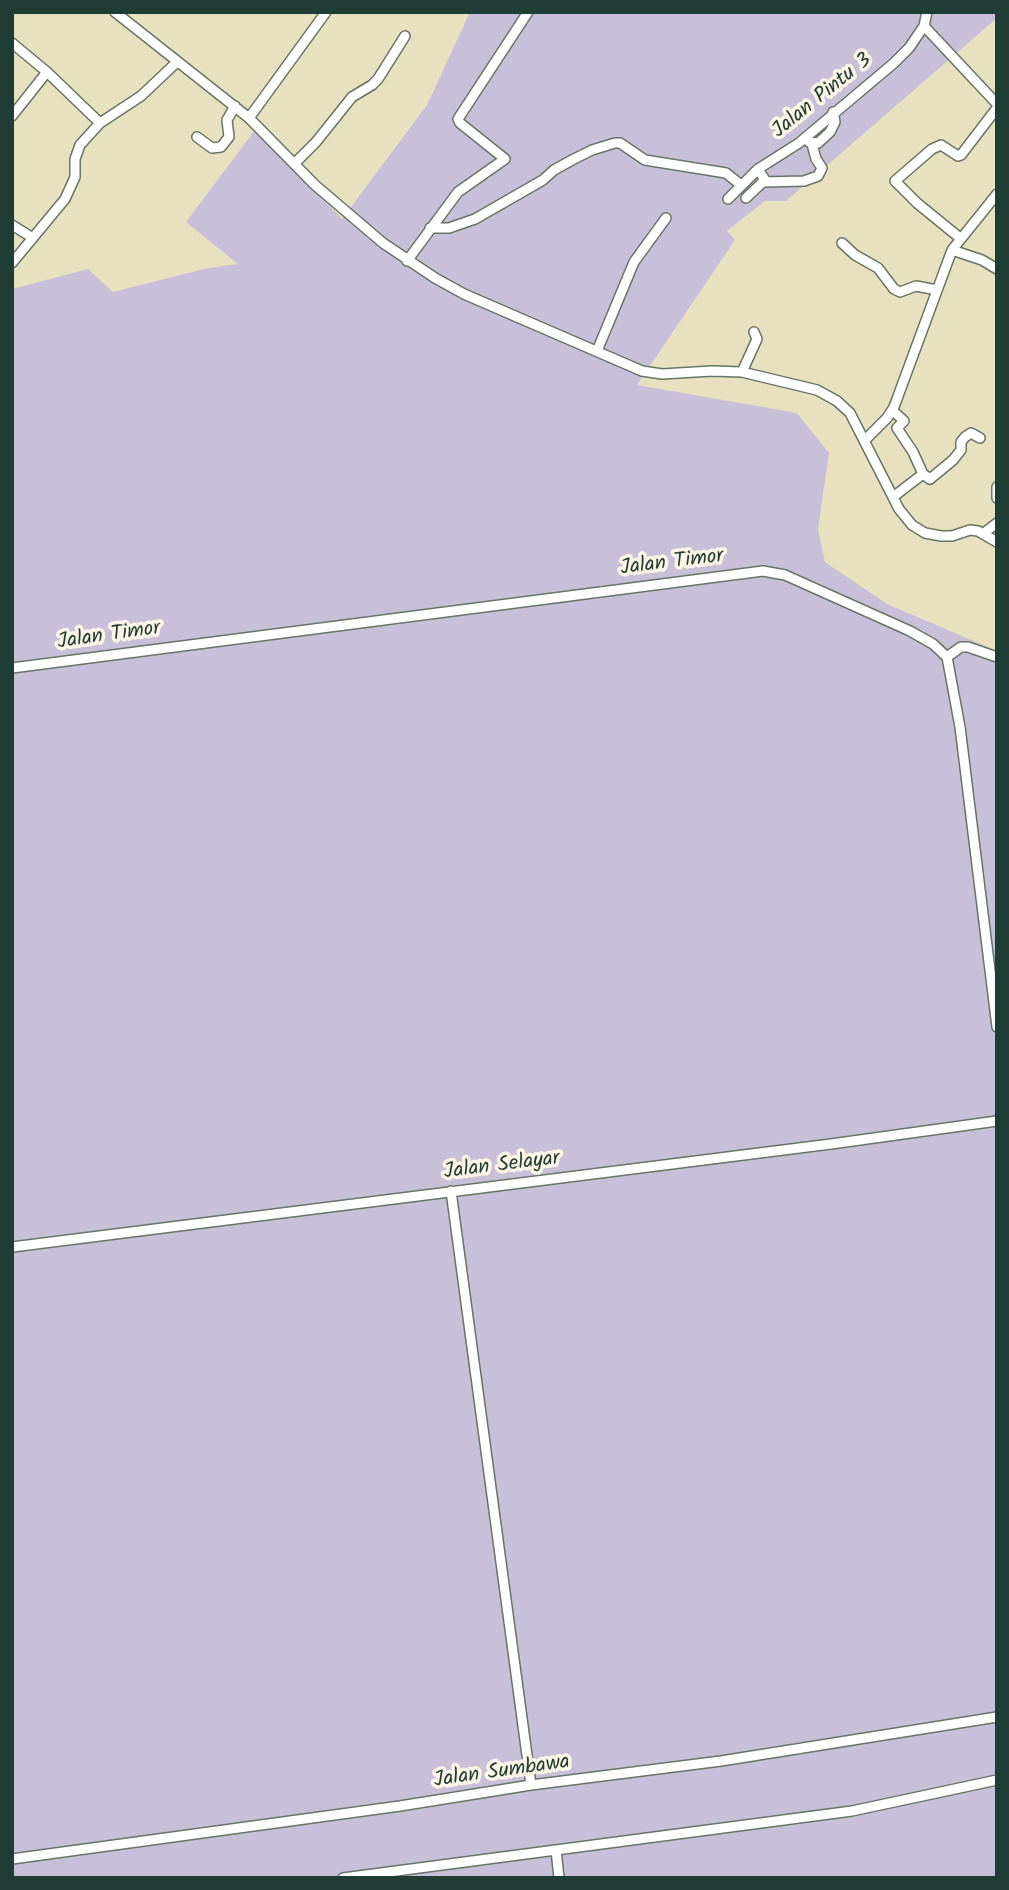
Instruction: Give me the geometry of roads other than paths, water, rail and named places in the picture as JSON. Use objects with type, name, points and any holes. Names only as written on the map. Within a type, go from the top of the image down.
[{"type":"street","points":[[115,12],[235,106],[363,227],[407,261],[464,294],[642,371],[662,374],[741,372],[802,385],[830,396],[850,413],[878,471],[906,518],[925,533],[952,536],[971,530],[984,533],[997,542]]},
{"type":"street","points":[[249,118],[326,12]]},
{"type":"street","points":[[407,261],[458,192],[505,159],[458,119],[528,12]]},
{"type":"street","points":[[927,12],[925,26],[997,106],[961,155],[958,156],[941,145],[932,149],[895,181],[916,203],[960,238]]},
{"type":"street","name":"Jalan Pintu 3","points":[[728,199],[758,169],[808,141],[833,113],[902,55],[925,26]]},
{"type":"street","points":[[294,164],[316,142],[352,97],[378,79],[405,36]]},
{"type":"street","points":[[12,43],[100,123]]},
{"type":"street","points":[[12,263],[65,199],[75,177],[75,159],[80,145],[100,123],[141,96],[177,62]]},
{"type":"street","points":[[12,116],[47,72]]},
{"type":"street","points":[[197,137],[212,148],[221,147],[229,137],[227,120],[235,106]]},
{"type":"street","points":[[763,182],[804,181],[818,176],[822,168],[808,141]]},
{"type":"street","points":[[430,228],[449,228],[475,219],[572,160],[615,143],[645,160],[726,173],[741,185]]},
{"type":"street","points":[[746,198],[765,178],[758,169]]},
{"type":"street","points":[[865,440],[892,410],[952,250],[997,194]]},
{"type":"street","points":[[597,351],[634,262],[666,218]]},
{"type":"street","points":[[12,225],[33,238]]},
{"type":"street","points":[[842,243],[855,255],[878,268],[894,289],[900,292],[916,286],[937,290]]},
{"type":"street","points":[[952,250],[982,260],[997,269]]},
{"type":"street","points":[[741,372],[757,339],[754,332]]},
{"type":"street","points":[[892,410],[904,421],[897,428],[913,452],[923,474],[930,479],[953,460],[961,450],[961,442],[965,437],[971,433],[980,438]]},
{"type":"street","points":[[893,497],[923,474]]},
{"type":"street","points":[[997,487],[997,498]]},
{"type":"street","points":[[984,533],[997,523]]},
{"type":"street","name":"Jalan Timor","points":[[12,668],[768,570],[910,631],[933,644],[947,657]]},
{"type":"street","points":[[997,657],[968,647],[961,647],[947,657],[960,727],[997,1027]]},
{"type":"street","name":"Jalan Selayar","points":[[12,1247],[997,1121]]},
{"type":"street","points":[[451,1191],[531,1785]]},
{"type":"street","name":"Jalan Sumbawa","points":[[12,1859],[817,1747],[997,1717]]},
{"type":"street","points":[[343,1878],[852,1811],[997,1780]]},
{"type":"street","points":[[556,1850],[559,1878]]}]
